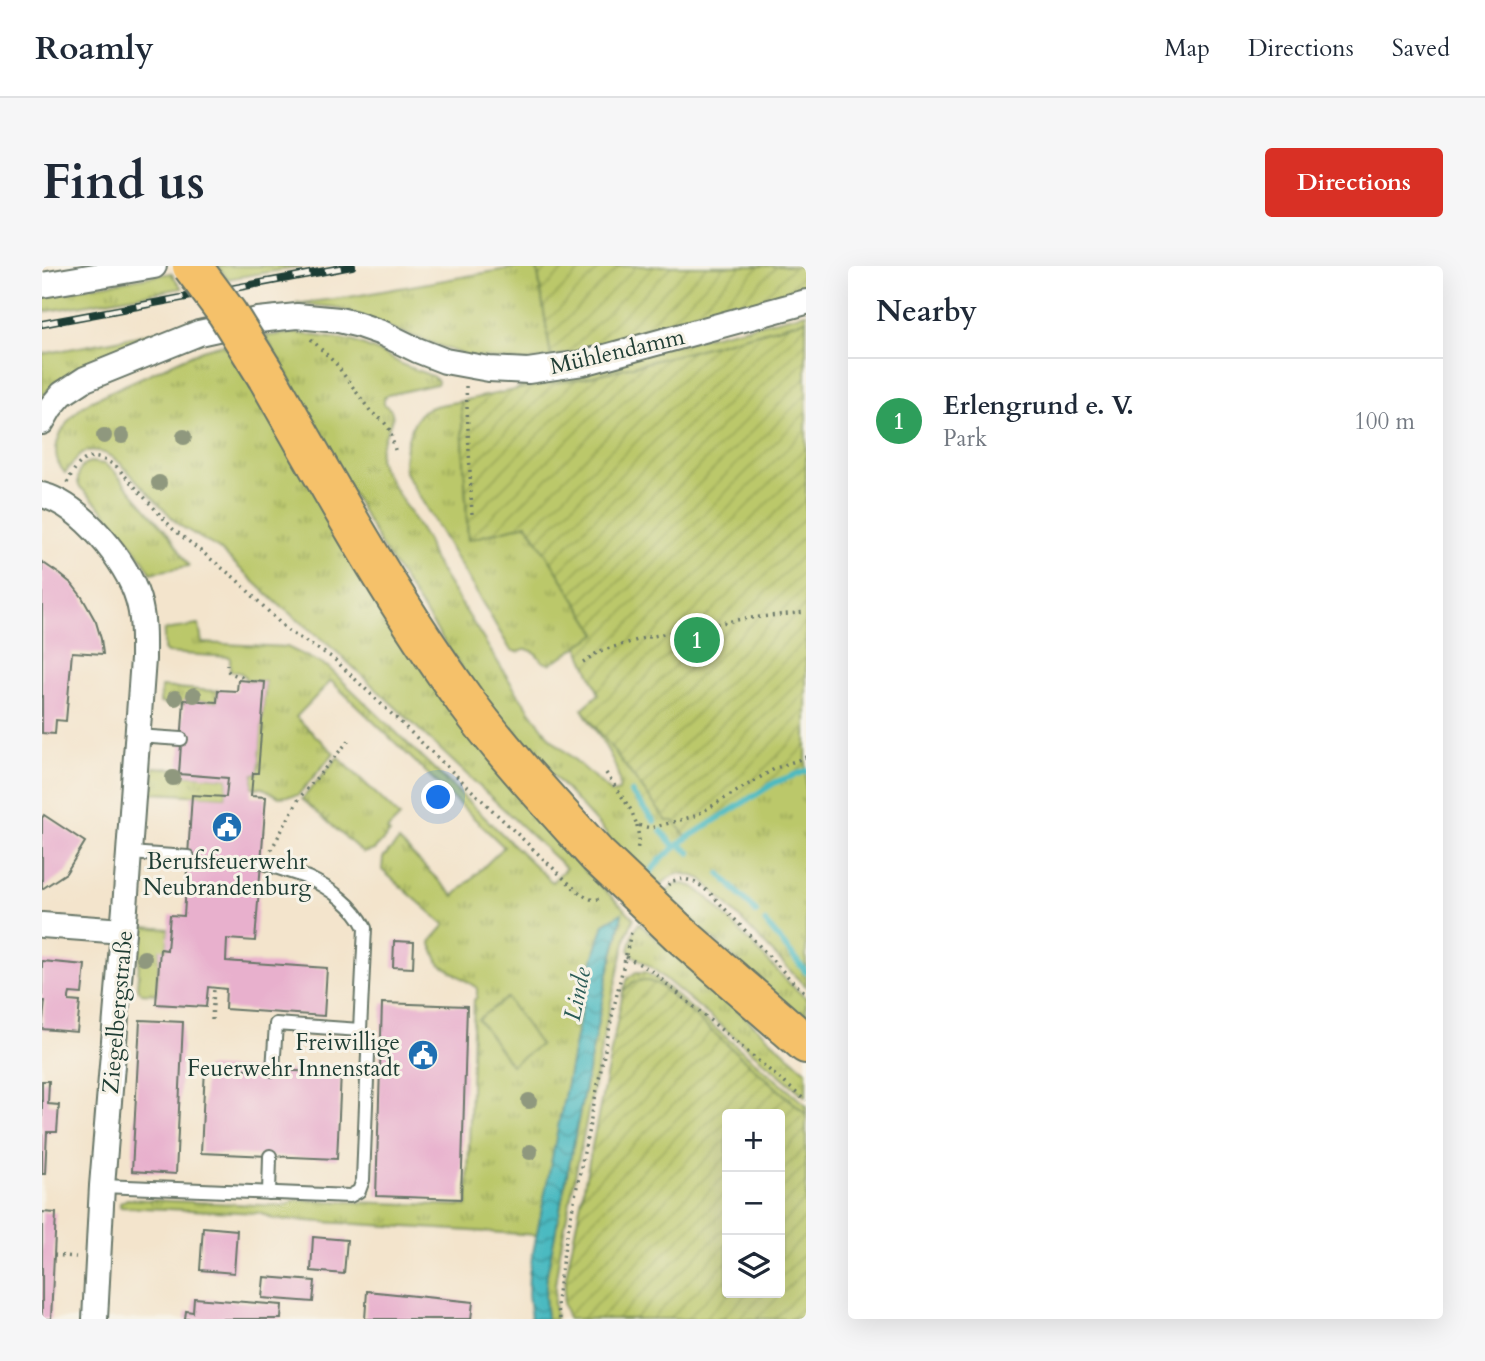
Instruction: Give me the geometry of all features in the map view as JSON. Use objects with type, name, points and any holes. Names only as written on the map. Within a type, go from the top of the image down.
[{"type":"main road","points":[[192,266],[227,313],[267,377],[369,557],[467,703],[526,776],[597,855],[680,934],[806,1044]]},
{"type":"street","points":[[42,285],[155,266]]},
{"type":"street","name":"Mühlendamm","points":[[42,422],[62,394],[85,379],[199,333],[258,320],[297,316],[339,320],[382,333],[446,361],[489,369],[528,371],[583,363],[806,302]]},
{"type":"street","name":"Ziegelbergstraße","points":[[50,498],[70,507],[117,558],[131,580],[138,598],[143,631],[94,1319]]},
{"type":"street","points":[[42,925],[123,930]]},
{"type":"lane","points":[[137,736],[181,739]]},
{"type":"lane","points":[[129,853],[188,858]]},
{"type":"lane","points":[[102,1186],[350,1196],[359,1191],[363,1180],[372,1104],[368,1054],[360,1030],[365,928],[359,916],[339,897],[309,879],[261,862]]},
{"type":"lane","points":[[273,1070],[276,1024],[360,1030]]},
{"type":"lane","points":[[270,1156],[270,1193]]},
{"type":"path","points":[[297,316],[308,336],[336,364],[371,412],[390,430],[395,450]]},
{"type":"path","points":[[465,378],[472,514]]},
{"type":"path","points":[[50,498],[84,458],[98,457],[117,467],[173,529],[236,579],[288,631],[333,658],[558,872]]},
{"type":"path","points":[[583,663],[600,651],[648,637],[742,619],[806,612]]},
{"type":"path","points":[[227,664],[230,673],[242,677],[243,680]]},
{"type":"path","points":[[261,862],[266,859],[300,797],[351,738]]},
{"type":"path","points":[[606,773],[631,810],[637,825],[651,828],[695,816],[776,768],[806,757]]},
{"type":"path","points":[[560,1319],[557,1303],[565,1245],[626,957],[649,969],[806,1101]]},
{"type":"path","points":[[212,1020],[214,988]]},
{"type":"path","points":[[54,1255],[83,1257]]},
{"type":"green space","points":[[218,266],[304,266],[227,279]]},
{"type":"green space","points":[[524,266],[537,266],[551,357],[525,362],[467,356],[334,307],[295,304],[349,297]]},
{"type":"green space","points":[[537,266],[806,266],[806,291],[551,357]]},
{"type":"green space","points":[[171,273],[182,288],[42,312],[42,295]]},
{"type":"green space","points":[[806,313],[806,320],[685,353],[585,378],[517,389],[528,380]]},
{"type":"green space","points":[[806,320],[806,771],[776,782],[687,838],[674,821],[667,821],[582,709],[599,694],[578,646],[597,634],[527,524],[468,540],[461,401],[585,378]]},
{"type":"green space","points":[[192,324],[79,369],[54,385],[42,397],[42,354]]},
{"type":"green space","points":[[296,333],[352,341],[438,381],[437,384],[384,398],[384,404],[391,410],[393,417],[380,448],[382,468],[427,541],[433,559],[516,691],[550,738],[612,793],[619,791],[617,771],[607,749],[582,709],[667,821],[674,821],[687,838],[776,782],[806,771],[806,987],[702,879],[677,874],[658,888],[610,842],[605,832],[478,693],[382,547],[265,336]]},
{"type":"green space","points":[[224,344],[516,790],[583,869],[634,918],[627,934],[608,1015],[561,1245],[555,1285],[556,1319],[547,1319],[547,1274],[622,914],[589,971],[537,1235],[274,1219],[260,1213],[120,1207],[120,1203],[127,1199],[283,1206],[295,1200],[467,1206],[474,1000],[477,997],[477,988],[439,963],[430,942],[445,925],[382,870],[383,858],[399,841],[454,896],[504,847],[331,681],[296,717],[334,753],[298,795],[279,797],[263,788],[252,787],[253,773],[258,773],[265,682],[246,680],[242,674],[230,671],[230,657],[167,653],[164,650],[164,630],[199,625],[202,643],[287,647],[328,667],[552,882],[566,868],[337,652],[277,603],[219,549],[179,525],[120,463],[107,454],[91,450],[81,454],[65,473],[56,453],[57,443],[67,423],[83,406],[202,350]]},
{"type":"green space","points":[[461,401],[468,540],[527,523],[598,634],[550,664],[543,662],[532,651],[517,652],[510,649],[405,472],[408,437],[416,419],[427,409]]},
{"type":"green space","points":[[90,462],[104,464],[114,471],[171,537],[189,566],[151,573],[118,527],[79,486],[80,471]]},
{"type":"green space","points":[[161,687],[218,690],[217,702],[185,700],[184,705],[160,703]]},
{"type":"green space","points":[[338,757],[400,817],[387,830],[390,833],[374,850],[363,853],[302,799]]},
{"type":"green space","points":[[154,767],[179,769],[179,774],[228,778],[226,797],[152,793]]},
{"type":"green space","points":[[673,885],[694,887],[709,899],[806,998],[806,1023],[664,895]]},
{"type":"green space","points":[[639,923],[806,1071],[806,1097],[651,967],[634,956],[629,950]]},
{"type":"green space","points":[[142,927],[169,929],[167,950],[160,950],[157,994],[141,993],[137,987]]},
{"type":"green space","points":[[636,972],[645,972],[657,979],[806,1105],[806,1114],[658,984],[623,992],[628,978]]},
{"type":"green space","points":[[644,980],[658,984],[806,1114],[806,1319],[568,1319],[563,1303],[566,1276],[623,992],[633,982]]},
{"type":"green space","points":[[507,998],[540,1045],[511,1065],[478,1019]]},
{"type":"water","points":[[622,913],[547,1274],[547,1319],[531,1319],[529,1273],[589,972],[604,924]]},
{"type":"building","points":[[42,562],[72,584],[82,597],[96,622],[103,654],[72,652],[66,721],[56,720],[55,734],[42,733]]},
{"type":"building","name":"Berufsfeuerwehr Neubrandenburg","points":[[238,680],[265,682],[258,773],[253,773],[251,796],[266,797],[255,941],[227,939],[226,961],[327,968],[324,1016],[225,1009],[226,989],[208,987],[206,1007],[156,1004],[160,949],[167,950],[170,915],[184,916],[192,795],[226,797],[228,778],[179,774],[184,700],[217,702],[218,690],[237,691]]},
{"type":"building","points":[[44,815],[85,842],[66,873],[42,889],[42,818]]},
{"type":"building","points":[[394,941],[414,942],[413,968],[393,967]]},
{"type":"building","points":[[42,961],[85,965],[82,994],[70,993],[69,997],[69,1001],[80,1002],[77,1032],[42,1029],[45,1001],[42,1001]]},
{"type":"building","name":"Freiwillige Feuerwehr Innenstadt","points":[[382,1003],[467,1006],[461,1199],[376,1196]]},
{"type":"building","points":[[140,1020],[183,1022],[176,1174],[132,1171]]},
{"type":"building","points":[[205,1067],[341,1073],[337,1159],[201,1153]]},
{"type":"building","points":[[42,1081],[49,1081],[48,1104],[59,1105],[57,1132],[47,1132],[45,1174],[42,1174]]},
{"type":"building","points":[[42,1212],[56,1213],[51,1319],[42,1319]]},
{"type":"building","points":[[203,1227],[237,1230],[234,1273],[200,1270]]},
{"type":"building","points":[[313,1237],[347,1240],[344,1274],[311,1271]]},
{"type":"building","points":[[264,1277],[315,1281],[313,1302],[262,1298]]},
{"type":"building","points":[[367,1291],[473,1302],[471,1319],[365,1319]]},
{"type":"building","points":[[194,1298],[282,1305],[281,1319],[185,1319],[186,1311],[193,1312]]},
{"type":"waterway","name":"Linde","points":[[644,880],[661,859],[687,838],[776,782],[806,771]]},
{"type":"waterway","points":[[631,792],[654,821]]},
{"type":"waterway","points":[[661,831],[675,847]]},
{"type":"waterway","points":[[679,844],[690,853]]},
{"type":"waterway","points":[[720,874],[756,912]]},
{"type":"waterway","points":[[765,922],[806,972]]},
{"type":"railway","points":[[42,324],[352,266]]},
{"type":"place","name":"Erlengrund e. V.","points":[[697,640]]},
{"type":"place","name":"Berufsfeuerwehr Neubrandenburg","points":[[227,827]]},
{"type":"place","name":"Freiwillige Feuerwehr Innenstadt","points":[[423,1055]]}]
